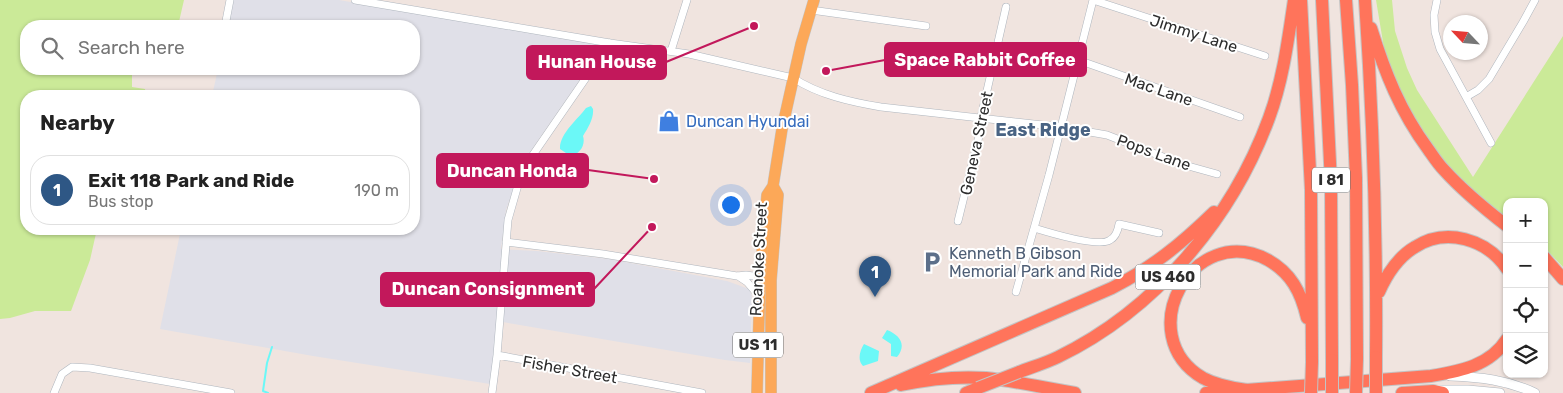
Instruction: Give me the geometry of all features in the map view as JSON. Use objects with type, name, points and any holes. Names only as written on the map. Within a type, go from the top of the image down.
[{"type":"highway","name":"US 460","points":[[972,391],[1057,358],[1081,345],[1137,305],[1164,281],[1195,247],[1235,191],[1258,144],[1273,105],[1286,56],[1294,0]]},
{"type":"highway","points":[[1301,0],[1311,190],[1311,393]]},
{"type":"highway","name":"I 81","points":[[1322,0],[1331,183],[1332,393]]},
{"type":"highway","name":"I 81","points":[[1346,0],[1356,178],[1356,393]]},
{"type":"highway","points":[[1366,6],[1389,82],[1401,108],[1418,135],[1442,169],[1503,223]]},
{"type":"highway","points":[[1366,6],[1372,119],[1377,296],[1376,393]]},
{"type":"highway","points":[[875,391],[1112,288],[1133,277],[1151,266],[1189,236],[1235,191]]},
{"type":"highway","points":[[1377,296],[1386,276],[1406,253],[1423,242],[1440,237],[1460,238],[1478,244],[1492,252],[1503,264]]},
{"type":"highway","points":[[1247,390],[1219,385],[1204,378],[1188,366],[1176,347],[1171,329],[1172,304],[1182,283],[1198,266],[1214,257],[1230,253],[1253,254],[1273,263],[1289,276],[1298,289],[1304,304],[1312,338]]},
{"type":"highway","points":[[1548,262],[1563,279]]},
{"type":"highway","points":[[1206,393],[1431,376],[1455,372],[1479,364],[1492,356],[1503,344]]},
{"type":"highway","points":[[875,391],[923,380],[965,378],[1017,382],[1075,393]]},
{"type":"highway","points":[[1402,393],[1438,392]]},
{"type":"main road","name":"Roanoke Street","points":[[771,393],[767,275],[765,270],[767,234],[764,226],[767,194],[773,186],[782,129],[812,5]]},
{"type":"main road","name":"Roanoke Street","points":[[757,393],[759,296],[766,278],[778,196],[773,186]]},
{"type":"street","points":[[226,20],[230,0]]},
{"type":"street","name":"Pops Lane","points":[[355,0],[724,61],[793,78],[804,85],[834,97],[857,103],[1061,127],[1108,136],[1181,164],[1217,174]]},
{"type":"street","points":[[670,51],[687,0]]},
{"type":"street","points":[[1016,292],[1049,175],[1093,0]]},
{"type":"street","name":"Jimmy Lane","points":[[1093,0],[1265,56]]},
{"type":"street","points":[[1437,0],[1434,15],[1434,32],[1440,49],[1491,142]]},
{"type":"street","points":[[1466,97],[1478,90],[1488,79],[1535,0]]},
{"type":"street","points":[[812,5],[926,26]]},
{"type":"street","name":"Geneva Street","points":[[958,221],[982,124],[981,117],[1006,6]]},
{"type":"street","points":[[492,393],[497,356],[508,220],[512,203],[528,162],[610,43]]},
{"type":"street","name":"Mac Lane","points":[[1078,60],[1240,117]]},
{"type":"street","points":[[1034,228],[1068,238],[1101,243],[1110,240],[1120,224],[1160,233]]},
{"type":"street","points":[[506,242],[603,254],[737,276],[746,275],[766,278]]},
{"type":"street","points":[[737,276],[747,282],[759,296]]},
{"type":"street","name":"Fisher Street","points":[[497,356],[702,393]]},
{"type":"street","points":[[54,393],[62,374],[72,367],[90,368],[231,393]]},
{"type":"street","points":[[1431,376],[1471,376],[1494,379],[1535,393]]},
{"type":"street","points":[[1438,392],[1468,390],[1500,393]]},
{"type":"shaded area","points":[[233,0],[339,0],[596,44],[598,48],[597,55],[532,149],[519,173],[506,210],[501,249],[609,259],[727,281],[749,289],[752,296],[750,363],[497,321],[490,384],[160,329],[180,235],[420,235],[420,90],[213,90],[217,75],[420,75],[420,20],[228,20]]},
{"type":"green space","points":[[0,0],[184,0],[179,20],[20,20],[20,75],[132,75],[132,87],[145,90],[20,90],[20,235],[96,235],[90,260],[71,311],[35,311],[0,319]]},
{"type":"green space","points":[[1376,0],[1392,0],[1395,31],[1407,68],[1417,90],[1473,177],[1563,36],[1563,267],[1548,251],[1548,198],[1503,198],[1503,216],[1464,183],[1436,152],[1407,109],[1385,54]]},
{"type":"water","points":[[591,106],[593,116],[583,136],[583,146],[576,154],[569,155],[560,149],[563,138],[586,108]]},
{"type":"water","points":[[887,330],[901,341],[900,353],[897,357],[891,356],[891,344],[882,338]]},
{"type":"water","points":[[864,344],[879,351],[878,361],[863,366],[860,361],[860,355]]},
{"type":"waterway","points":[[268,393],[263,391],[267,363],[272,347]]},
{"type":"place","name":"Hunan House","points":[[754,26]]},
{"type":"place","name":"Space Rabbit Coffee","points":[[826,71]]},
{"type":"place","name":"Duncan Hyundai","points":[[669,121]]},
{"type":"place","name":"Duncan Honda","points":[[654,179]]},
{"type":"place","name":"Duncan Consignment","points":[[652,227]]},
{"type":"place","name":"Kenneth B Gibson Memorial Park and Ride","points":[[932,262]]},
{"type":"place","name":"Exit 118 Park and Ride","points":[[875,297]]},
{"type":"district","name":"East Ridge","points":[[1043,130]]}]
